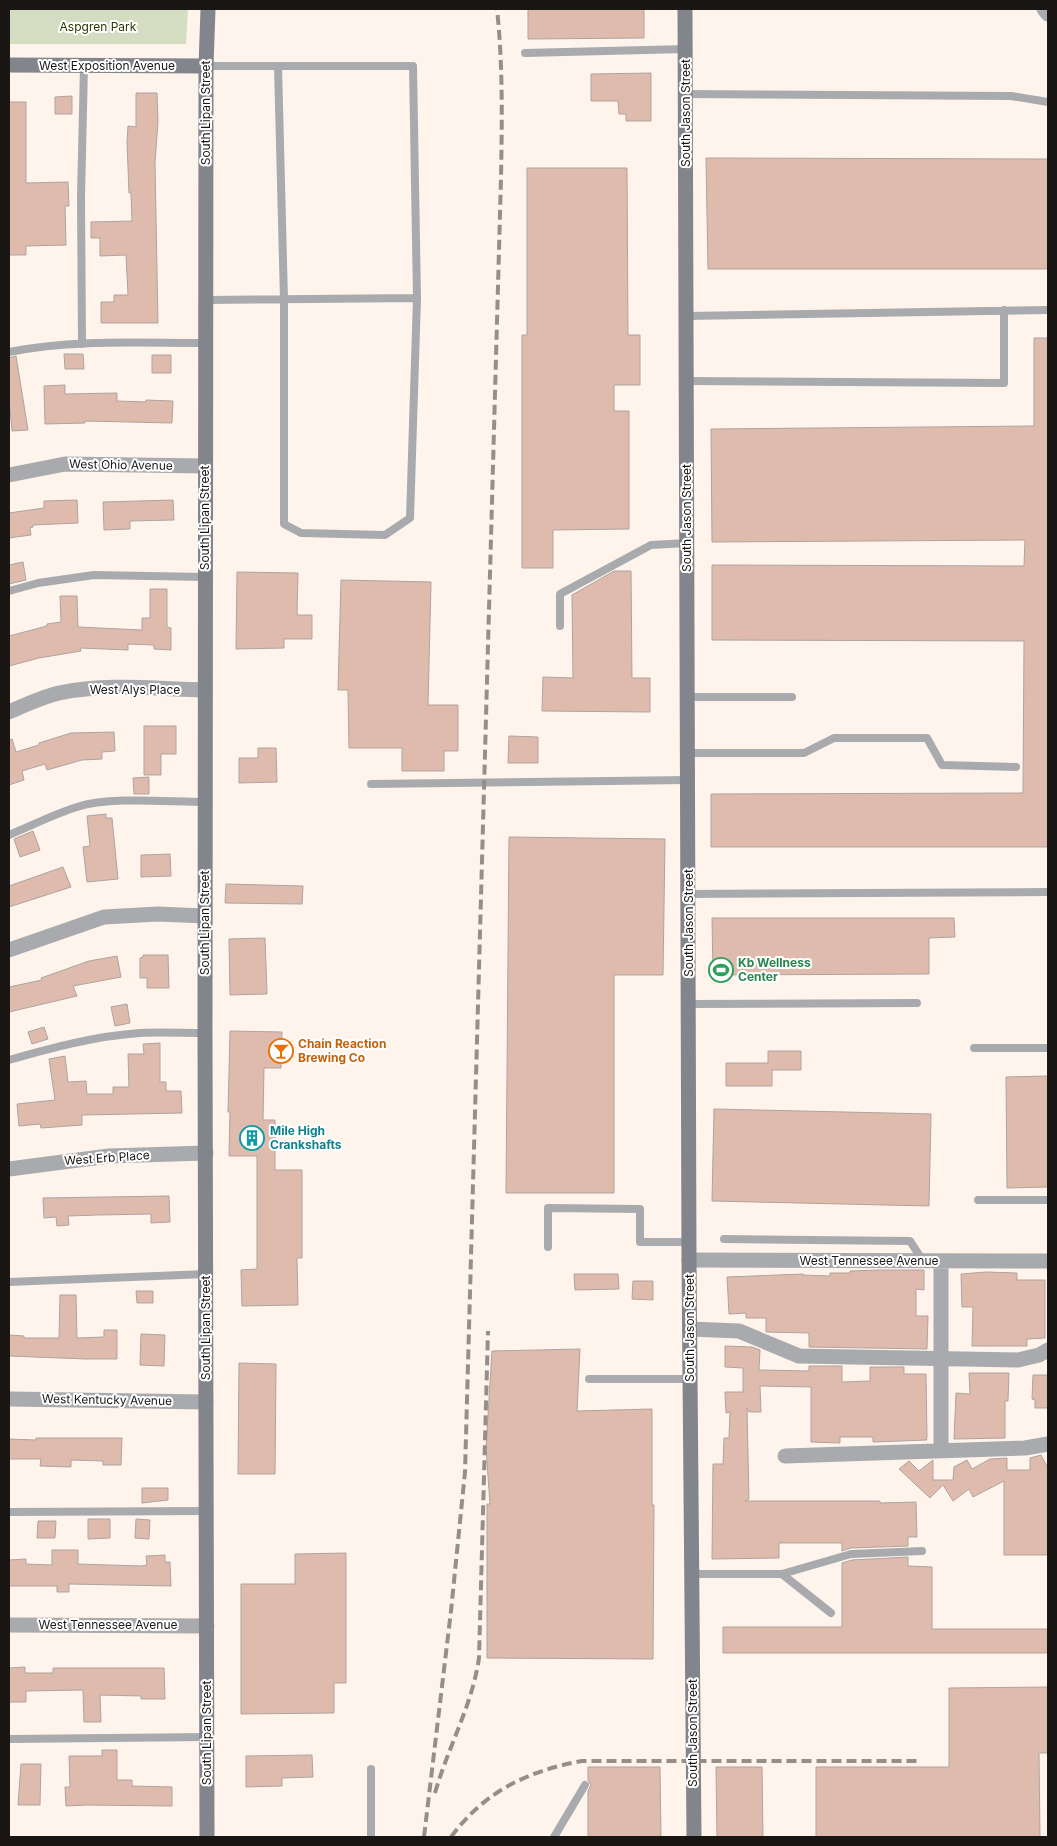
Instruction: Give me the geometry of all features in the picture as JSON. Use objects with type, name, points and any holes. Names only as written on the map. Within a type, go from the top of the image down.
[{"type":"street","name":"South Lipan Street","points":[[207,1837],[205,300],[208,9]]},
{"type":"street","name":"South Jason Street","points":[[685,9],[689,1260],[694,1837]]},
{"type":"street","points":[[1044,9],[1048,14]]},
{"type":"street","name":"West Exposition Avenue","points":[[9,65],[206,66]]},
{"type":"street","name":"West Ohio Avenue","points":[[9,475],[65,464],[205,466]]},
{"type":"street","name":"West Alys Place","points":[[9,712],[58,693],[83,690],[112,688],[205,690]]},
{"type":"street","points":[[9,950],[104,917],[158,914],[205,916]]},
{"type":"street","name":"West Erb Place","points":[[9,1169],[109,1156],[206,1153]]},
{"type":"street","name":"West Tennessee Avenue","points":[[689,1260],[1048,1261]]},
{"type":"street","points":[[940,1451],[941,1261]]},
{"type":"street","points":[[690,1329],[739,1331],[799,1356],[1018,1360],[1039,1355],[1048,1350]]},
{"type":"street","name":"West Kentucky Avenue","points":[[9,1399],[206,1402]]},
{"type":"street","points":[[785,1456],[1025,1448],[1048,1444]]},
{"type":"street","name":"West Tennessee Avenue","points":[[9,1625],[208,1626]]},
{"type":"lane","points":[[525,53],[686,49]]},
{"type":"lane","points":[[82,344],[81,197],[84,66]]},
{"type":"lane","points":[[206,66],[278,66],[412,66],[417,298],[410,518],[385,535],[301,533],[284,524],[284,300],[278,66]]},
{"type":"lane","points":[[686,94],[1011,96],[1048,102]]},
{"type":"lane","points":[[205,300],[417,298]]},
{"type":"lane","points":[[687,381],[1004,383],[1004,310]]},
{"type":"lane","points":[[687,316],[1048,310]]},
{"type":"lane","points":[[9,352],[105,342],[205,343]]},
{"type":"lane","points":[[560,626],[560,594],[650,545],[688,543]]},
{"type":"lane","points":[[9,591],[38,583],[94,574],[205,578]]},
{"type":"lane","points":[[688,698],[792,697]]},
{"type":"lane","points":[[688,753],[804,753],[834,738],[927,738],[942,764],[1016,767]]},
{"type":"lane","points":[[371,784],[688,780]]},
{"type":"lane","points":[[9,835],[77,807],[93,803],[111,801],[205,802]]},
{"type":"lane","points":[[689,894],[1048,892]]},
{"type":"lane","points":[[689,1004],[917,1003]]},
{"type":"lane","points":[[9,1060],[47,1049],[114,1036],[205,1034]]},
{"type":"lane","points":[[974,1048],[1048,1048]]},
{"type":"lane","points":[[978,1200],[1048,1200]]},
{"type":"lane","points":[[548,1247],[548,1208],[640,1209],[640,1242],[689,1242]]},
{"type":"lane","points":[[724,1238],[910,1241],[923,1260]]},
{"type":"lane","points":[[9,1282],[206,1274]]},
{"type":"lane","points":[[588,1379],[690,1379]]},
{"type":"lane","points":[[9,1512],[207,1511]]},
{"type":"lane","points":[[692,1574],[782,1574],[851,1554],[922,1551]]},
{"type":"lane","points":[[782,1574],[831,1613]]},
{"type":"lane","points":[[9,1739],[208,1737]]},
{"type":"lane","points":[[371,1770],[371,1837]]},
{"type":"lane","points":[[554,1837],[585,1785]]},
{"type":"green space","name":"Aspgren Park","points":[[9,9],[188,9],[186,44],[9,44]]},
{"type":"building","points":[[528,9],[644,9],[644,38],[528,39]]},
{"type":"building","points":[[651,73],[651,121],[626,121],[626,114],[619,114],[618,101],[591,101],[591,74]]},
{"type":"building","points":[[136,93],[157,93],[158,121],[155,163],[158,323],[101,323],[101,302],[114,302],[114,295],[128,295],[126,255],[100,256],[100,238],[91,238],[91,222],[132,221],[127,142],[128,126],[136,127]]},
{"type":"building","points":[[72,96],[72,114],[55,114],[55,97]]},
{"type":"building","points":[[9,102],[26,102],[26,183],[68,182],[69,206],[65,206],[66,245],[26,246],[26,255],[9,255]]},
{"type":"building","points":[[706,158],[1048,159],[1048,269],[708,269]]},
{"type":"building","points":[[527,168],[627,168],[628,335],[640,335],[640,385],[614,385],[614,411],[629,411],[629,529],[553,530],[553,568],[522,568],[522,335],[527,335]]},
{"type":"building","points":[[1034,338],[1048,338],[1048,847],[711,847],[711,794],[1023,793],[1024,641],[712,640],[712,565],[1024,566],[1025,540],[712,542],[711,429],[1034,426]]},
{"type":"building","points":[[64,354],[83,354],[84,369],[65,369]]},
{"type":"building","points":[[152,355],[171,355],[171,373],[152,373]]},
{"type":"building","points":[[16,356],[28,430],[12,431],[9,399],[9,358]]},
{"type":"building","points":[[65,385],[65,394],[117,393],[117,401],[173,401],[172,423],[85,421],[85,423],[45,424],[44,386]]},
{"type":"building","points":[[77,500],[78,523],[33,525],[30,528],[31,535],[9,538],[9,513],[44,508],[44,501]]},
{"type":"building","points":[[173,500],[174,520],[130,521],[130,529],[104,530],[103,502]]},
{"type":"building","points":[[23,562],[26,580],[9,584],[9,565]]},
{"type":"building","points":[[614,571],[631,571],[632,678],[650,678],[650,712],[542,711],[543,677],[573,678],[572,595]]},
{"type":"building","points":[[237,572],[298,573],[297,615],[312,615],[312,639],[284,639],[284,648],[236,649]]},
{"type":"building","points":[[341,580],[431,582],[428,705],[458,705],[458,751],[444,751],[444,771],[402,771],[402,748],[349,748],[348,690],[338,690]]},
{"type":"building","points":[[150,589],[167,589],[167,627],[171,628],[171,650],[154,649],[154,645],[128,644],[128,650],[80,648],[81,651],[39,658],[9,666],[9,636],[47,626],[47,624],[61,622],[60,596],[77,596],[78,627],[142,630],[142,618],[150,618]]},
{"type":"building","points":[[144,726],[176,726],[176,754],[161,754],[161,775],[144,775]]},
{"type":"building","points":[[114,732],[115,751],[102,752],[102,759],[82,760],[47,770],[45,764],[22,771],[24,780],[9,785],[9,740],[12,739],[16,752],[71,733]]},
{"type":"building","points":[[509,736],[538,737],[538,763],[508,763]]},
{"type":"building","points":[[258,748],[276,748],[277,782],[239,783],[239,758],[258,758]]},
{"type":"building","points":[[149,777],[149,794],[134,794],[133,778]]},
{"type":"building","points":[[106,814],[106,818],[112,818],[118,879],[87,882],[83,847],[90,846],[87,816]]},
{"type":"building","points":[[33,831],[40,850],[20,857],[14,839]]},
{"type":"building","points":[[509,837],[665,839],[663,975],[614,975],[614,1193],[506,1193]]},
{"type":"building","points":[[170,854],[171,876],[141,877],[141,855]]},
{"type":"building","points":[[63,867],[71,887],[9,907],[9,886]]},
{"type":"building","points":[[226,884],[303,886],[302,904],[225,903]]},
{"type":"building","points":[[712,918],[954,918],[955,937],[929,938],[929,974],[713,975]]},
{"type":"building","points":[[265,938],[267,994],[230,995],[229,939]]},
{"type":"building","points":[[143,955],[168,955],[169,988],[147,988],[147,978],[140,978],[140,958]]},
{"type":"building","points":[[117,956],[121,977],[73,986],[77,996],[9,1012],[9,987],[42,980],[41,978],[89,961]]},
{"type":"building","points":[[127,1004],[130,1023],[115,1026],[111,1007]]},
{"type":"building","points":[[44,1027],[48,1039],[32,1044],[28,1032]]},
{"type":"building","points":[[230,1031],[282,1032],[281,1068],[264,1068],[263,1120],[275,1120],[275,1170],[302,1170],[302,1258],[297,1258],[298,1305],[242,1306],[241,1270],[257,1269],[257,1156],[229,1156]]},
{"type":"building","points":[[160,1043],[160,1082],[166,1082],[166,1091],[181,1091],[182,1113],[82,1115],[82,1125],[41,1128],[40,1124],[19,1126],[17,1104],[55,1100],[49,1059],[65,1056],[68,1082],[86,1081],[87,1094],[113,1094],[113,1087],[129,1087],[128,1054],[144,1054],[143,1044]]},
{"type":"building","points":[[768,1051],[801,1051],[801,1070],[772,1070],[772,1086],[726,1086],[726,1063],[768,1063]]},
{"type":"building","points":[[1048,1076],[1048,1187],[1007,1188],[1006,1077]]},
{"type":"building","points":[[714,1109],[931,1114],[929,1206],[712,1201]]},
{"type":"building","points":[[169,1196],[170,1222],[151,1223],[151,1214],[68,1216],[69,1225],[57,1226],[56,1217],[44,1218],[43,1198]]},
{"type":"building","points":[[924,1270],[924,1290],[916,1289],[916,1316],[928,1316],[927,1349],[809,1347],[809,1333],[766,1332],[766,1318],[746,1318],[746,1313],[729,1314],[727,1277],[803,1274],[830,1276],[830,1273]]},
{"type":"building","points":[[986,1272],[1017,1273],[1017,1280],[1045,1280],[1045,1338],[1027,1339],[1027,1346],[972,1346],[973,1307],[962,1307],[961,1274]]},
{"type":"building","points":[[574,1274],[618,1274],[619,1289],[575,1290]]},
{"type":"building","points":[[633,1281],[653,1281],[653,1300],[632,1299]]},
{"type":"building","points":[[136,1291],[153,1291],[153,1303],[137,1303]]},
{"type":"building","points":[[60,1295],[76,1295],[77,1338],[104,1337],[104,1330],[117,1330],[117,1359],[9,1356],[9,1335],[24,1336],[24,1338],[59,1338]]},
{"type":"building","points":[[141,1334],[165,1335],[164,1366],[140,1365]]},
{"type":"building","points":[[725,1346],[752,1347],[760,1350],[759,1370],[809,1371],[809,1366],[842,1366],[842,1382],[870,1381],[870,1367],[904,1367],[904,1374],[926,1374],[927,1440],[873,1442],[873,1437],[840,1437],[840,1443],[811,1442],[811,1387],[760,1386],[761,1412],[749,1412],[747,1408],[749,1499],[745,1501],[916,1502],[917,1537],[908,1537],[908,1546],[851,1548],[842,1551],[842,1543],[779,1543],[779,1558],[712,1559],[713,1464],[723,1464],[724,1438],[729,1438],[730,1412],[726,1413],[725,1392],[743,1392],[743,1368],[725,1367]]},
{"type":"building","points":[[580,1349],[577,1411],[652,1409],[652,1505],[654,1505],[653,1659],[487,1658],[487,1504],[490,1504],[486,1448],[492,1351]]},
{"type":"building","points":[[239,1363],[276,1364],[275,1474],[238,1474]]},
{"type":"building","points":[[969,1373],[1009,1373],[1008,1401],[1005,1401],[1005,1438],[954,1439],[956,1393],[970,1394]]},
{"type":"building","points":[[1033,1375],[1048,1375],[1048,1408],[1035,1408],[1035,1400],[1032,1399]]},
{"type":"building","points":[[36,1438],[122,1438],[121,1465],[103,1465],[103,1461],[71,1460],[71,1467],[40,1466],[41,1459],[9,1459],[9,1439],[36,1440]]},
{"type":"building","points":[[1041,1455],[1048,1468],[1048,1555],[1004,1555],[1004,1481],[973,1497],[969,1489],[953,1501],[943,1485],[930,1498],[899,1469],[909,1461],[919,1471],[933,1460],[933,1480],[953,1480],[954,1467],[967,1460],[972,1469],[990,1459],[1007,1458],[1007,1470],[1030,1470],[1030,1458]]},
{"type":"building","points":[[142,1488],[168,1488],[168,1500],[142,1503]]},
{"type":"building","points":[[88,1519],[110,1519],[110,1538],[88,1539]]},
{"type":"building","points":[[136,1519],[150,1520],[149,1539],[135,1538]]},
{"type":"building","points":[[38,1521],[56,1521],[55,1538],[37,1538]]},
{"type":"building","points":[[52,1550],[78,1550],[78,1564],[141,1566],[147,1565],[146,1556],[165,1555],[165,1562],[170,1562],[171,1586],[69,1584],[69,1592],[57,1592],[57,1586],[9,1586],[9,1560],[26,1559],[26,1564],[52,1565]]},
{"type":"building","points":[[346,1553],[346,1683],[334,1683],[334,1713],[241,1714],[241,1584],[295,1584],[295,1554]]},
{"type":"building","points":[[908,1557],[908,1566],[932,1567],[932,1629],[1048,1629],[1048,1653],[723,1653],[723,1627],[842,1627],[842,1563],[852,1560]]},
{"type":"building","points":[[25,1667],[25,1673],[53,1673],[53,1668],[164,1668],[165,1699],[141,1699],[141,1696],[100,1695],[101,1722],[84,1722],[83,1690],[26,1691],[26,1702],[9,1702],[9,1668]]},
{"type":"building","points":[[1048,1687],[1048,1753],[1039,1753],[1040,1837],[816,1837],[816,1767],[949,1767],[949,1688]]},
{"type":"building","points":[[102,1750],[117,1750],[117,1780],[132,1780],[132,1786],[172,1787],[172,1806],[66,1806],[65,1787],[70,1787],[69,1756],[102,1756]]},
{"type":"building","points":[[312,1755],[313,1777],[282,1778],[282,1786],[246,1787],[246,1756]]},
{"type":"building","points":[[21,1764],[41,1764],[40,1805],[18,1805]]},
{"type":"building","points":[[588,1767],[660,1767],[661,1837],[588,1837],[588,1791],[591,1785],[588,1780]]},
{"type":"building","points":[[716,1767],[762,1767],[763,1837],[717,1837]]},
{"type":"railway","points":[[424,1837],[451,1611],[465,1472],[501,178],[502,114],[497,9]]},
{"type":"railway","points":[[435,1793],[471,1693],[479,1658],[488,1331]]},
{"type":"railway","points":[[451,1837],[478,1808],[508,1786],[543,1771],[582,1761],[918,1761]]},
{"type":"place","name":"Kb Wellness Center","points":[[721,970]]},
{"type":"place","name":"Chain Reaction Brewing Co","points":[[281,1051]]},
{"type":"place","name":"Mile High Crankshafts","points":[[252,1138]]}]
